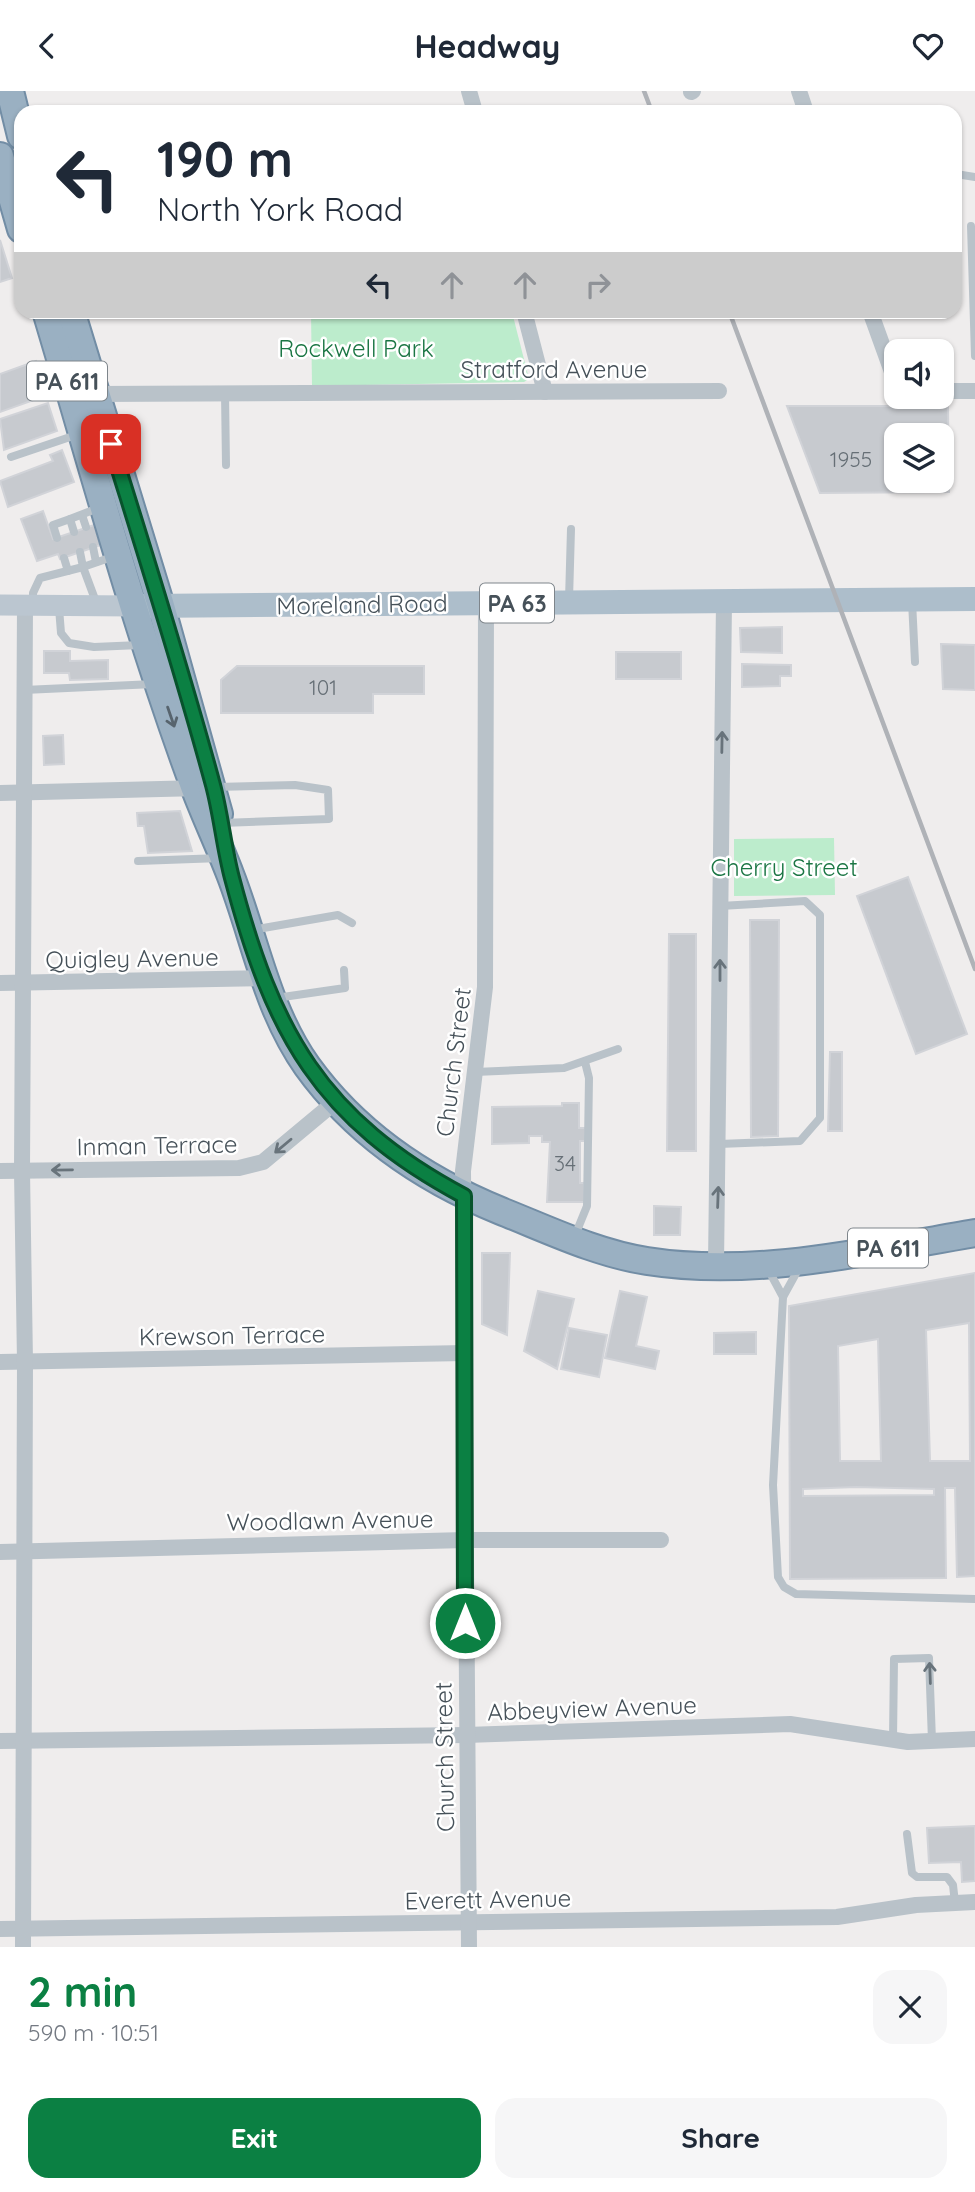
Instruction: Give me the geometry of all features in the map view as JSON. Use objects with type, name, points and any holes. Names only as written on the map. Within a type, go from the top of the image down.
[{"type":"highway","points":[[6,167],[12,214]]},
{"type":"highway","name":"PA 611","points":[[48,319],[82,433],[93,511],[107,559],[134,606],[160,683],[221,823],[228,868]]},
{"type":"highway","name":"PA 611","points":[[73,319],[161,607],[204,788],[268,989],[305,1064],[335,1102],[362,1128],[411,1166],[464,1196],[573,1240],[648,1261],[716,1265],[759,1264],[802,1260],[975,1233]]},
{"type":"main road","name":"Moreland Road","points":[[0,605],[161,607],[975,599]]},
{"type":"street","points":[[526,319],[545,392]]},
{"type":"street","points":[[873,319],[884,352]]},
{"type":"street","name":"Stratford Avenue","points":[[96,394],[719,391]]},
{"type":"street","points":[[954,391],[975,391]]},
{"type":"street","points":[[716,1265],[724,602]]},
{"type":"street","name":"Church Street","points":[[468,1947],[463,1171],[485,987],[485,603]]},
{"type":"street","points":[[23,1947],[23,792],[24,689],[29,605]]},
{"type":"street","points":[[0,793],[204,788]]},
{"type":"street","name":"Quigley Avenue","points":[[0,983],[268,989]]},
{"type":"street","name":"Inman Terrace","points":[[0,1171],[239,1168],[263,1162],[335,1102]]},
{"type":"street","name":"Krewson Terrace","points":[[0,1362],[465,1353]]},
{"type":"street","name":"Woodlawn Avenue","points":[[0,1552],[465,1540],[660,1540]]},
{"type":"street","name":"Abbeyview Avenue","points":[[0,1741],[466,1735],[790,1724],[893,1740],[975,1739]]},
{"type":"street","name":"Everett Avenue","points":[[0,1929],[837,1917],[916,1905],[975,1902]]},
{"type":"lane","points":[[971,226],[975,356]]},
{"type":"lane","points":[[225,393],[226,465]]},
{"type":"lane","points":[[11,457],[82,433]]},
{"type":"lane","points":[[57,538],[52,525],[93,511]]},
{"type":"lane","points":[[86,527],[93,511]]},
{"type":"lane","points":[[70,519],[74,532]]},
{"type":"lane","points":[[569,603],[571,530]]},
{"type":"lane","points":[[93,547],[107,559]]},
{"type":"lane","points":[[80,552],[98,606]]},
{"type":"lane","points":[[64,558],[68,571]]},
{"type":"lane","points":[[29,605],[40,578],[107,559]]},
{"type":"lane","points":[[913,598],[915,662]]},
{"type":"lane","points":[[59,606],[61,633],[69,643],[94,647],[146,644]]},
{"type":"lane","points":[[24,689],[160,683]]},
{"type":"lane","points":[[204,788],[295,785],[327,790],[329,819],[221,823]]},
{"type":"lane","points":[[138,861],[228,868]]},
{"type":"lane","points":[[719,1144],[800,1141],[820,1118],[820,915],[805,901],[720,906]]},
{"type":"lane","points":[[249,931],[338,915],[352,923]]},
{"type":"lane","points":[[268,989],[345,988],[344,969]]},
{"type":"lane","points":[[475,1072],[564,1068],[618,1049]]},
{"type":"lane","points":[[573,1240],[587,1206],[589,1078],[585,1062]]},
{"type":"lane","points":[[802,1260],[783,1297],[773,1485],[778,1577],[784,1587],[796,1594],[975,1599]]},
{"type":"lane","points":[[759,1264],[783,1297]]},
{"type":"lane","points":[[893,1740],[894,1659],[929,1658],[932,1741]]},
{"type":"lane","points":[[906,1834],[912,1873],[917,1877],[947,1877],[953,1885],[955,1903]]},
{"type":"green space","name":"Rockwell Park","points":[[311,319],[514,319],[529,379],[524,382],[312,386]]},
{"type":"green space","name":"Cherry Street","points":[[834,838],[835,895],[734,896],[734,839]]},
{"type":"building","points":[[0,240],[12,278],[0,282]]},
{"type":"building","points":[[36,361],[48,395],[0,412],[0,374]]},
{"type":"building","points":[[48,403],[57,431],[4,450],[0,419]]},
{"type":"building","points":[[787,406],[948,409],[948,423],[884,423],[884,493],[820,493]]},
{"type":"building","points":[[62,450],[74,482],[8,507],[0,481],[53,461],[50,455]]},
{"type":"building","points":[[43,511],[53,539],[94,525],[101,545],[60,559],[58,554],[37,561],[21,519]]},
{"type":"building","points":[[782,627],[782,653],[741,652],[740,628]]},
{"type":"building","points":[[941,644],[975,645],[975,690],[943,689]]},
{"type":"building","points":[[44,651],[70,651],[70,661],[108,660],[108,679],[70,680],[69,673],[44,673]]},
{"type":"building","points":[[616,652],[681,652],[681,679],[616,679]]},
{"type":"building","points":[[742,664],[791,665],[791,676],[780,676],[780,686],[742,687]]},
{"type":"building","points":[[237,666],[424,666],[424,694],[373,694],[373,713],[221,713],[221,680]]},
{"type":"building","points":[[63,735],[64,764],[44,765],[43,736]]},
{"type":"building","points":[[180,811],[192,851],[148,853],[144,826],[138,826],[137,813]]},
{"type":"building","points":[[908,877],[967,1034],[916,1054],[857,896]]},
{"type":"building","points":[[750,920],[779,920],[778,1136],[751,1137]]},
{"type":"building","points":[[669,934],[696,934],[696,1151],[667,1151]]},
{"type":"building","points":[[830,1052],[842,1052],[842,1131],[828,1131]]},
{"type":"building","points":[[562,1103],[579,1103],[579,1128],[585,1128],[585,1141],[580,1141],[580,1183],[584,1183],[584,1202],[547,1202],[550,1142],[542,1142],[542,1136],[529,1136],[529,1143],[492,1144],[492,1107],[562,1106]]},
{"type":"building","points":[[654,1206],[681,1207],[680,1235],[654,1235]]},
{"type":"building","points":[[482,1253],[510,1253],[507,1335],[482,1324]]},
{"type":"building","points":[[975,1273],[975,1576],[957,1577],[955,1488],[945,1488],[946,1578],[790,1579],[789,1306]],"holes":[[[969,1323],[970,1461],[930,1461],[926,1330]],[[878,1339],[881,1461],[840,1461],[838,1346]],[[803,1489],[934,1489],[934,1495],[803,1496]]]},
{"type":"building","points":[[538,1291],[574,1299],[557,1369],[524,1351]]},
{"type":"building","points":[[620,1291],[647,1297],[636,1346],[659,1351],[655,1369],[605,1358]]},
{"type":"building","points":[[569,1328],[607,1335],[599,1377],[561,1369]]},
{"type":"building","points":[[756,1332],[756,1354],[714,1354],[714,1333]]},
{"type":"building","points":[[975,1826],[975,1881],[962,1882],[961,1862],[929,1863],[927,1828]]},
{"type":"railway","points":[[644,91],[649,105]]},
{"type":"railway","points":[[732,319],[975,969]]},
{"type":"route","points":[[111,444],[214,787],[232,878],[264,978],[280,1018],[305,1064],[335,1102],[362,1128],[411,1166],[464,1196],[465,1623]]}]
